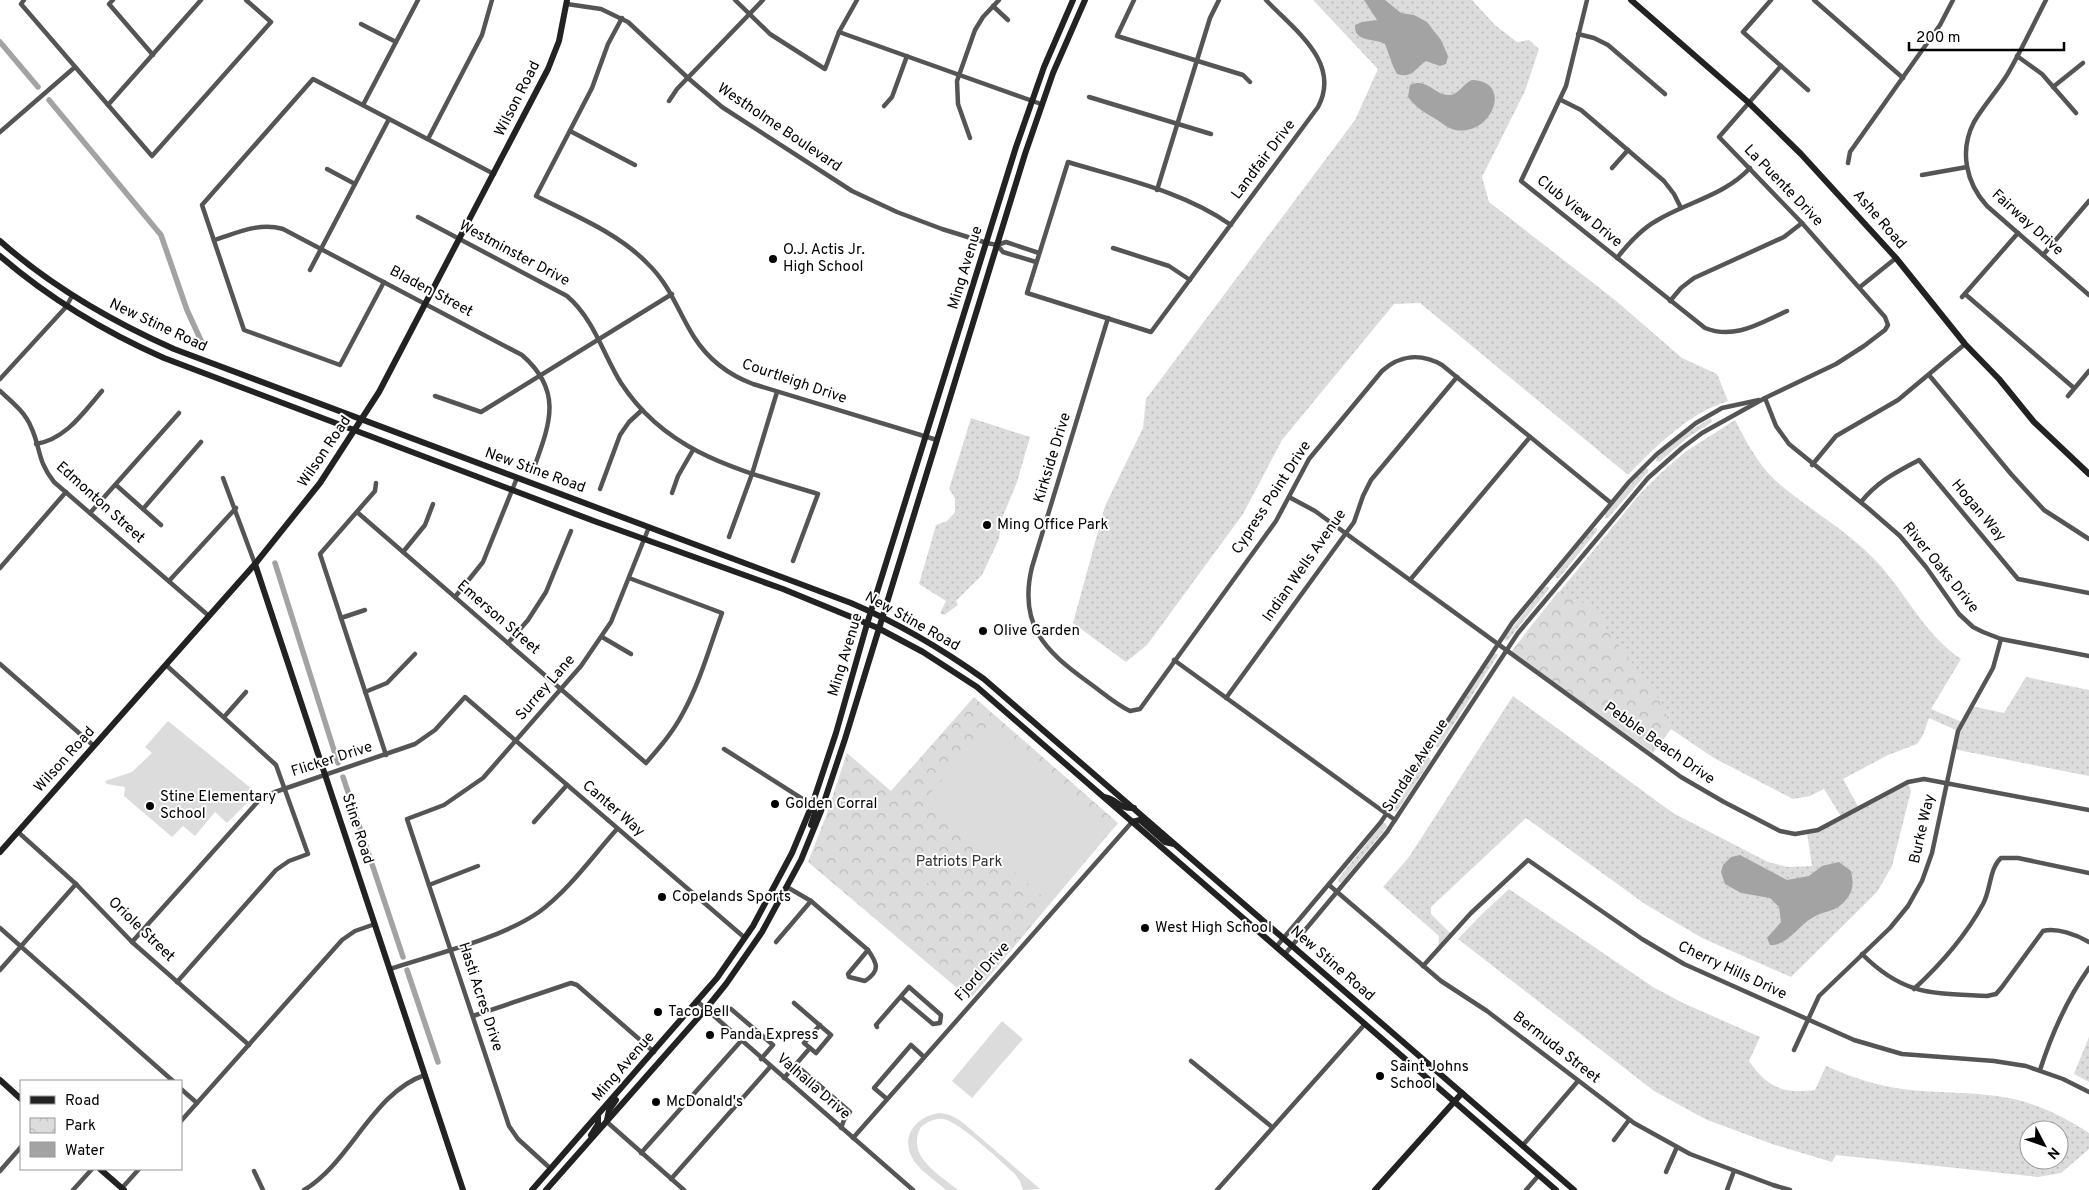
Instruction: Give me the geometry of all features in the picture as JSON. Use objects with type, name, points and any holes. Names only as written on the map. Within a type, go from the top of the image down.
[{"type":"main road","name":"Ming Avenue","points":[[532,1190],[698,1002],[745,938],[763,909],[792,853],[812,805],[836,732],[867,624],[1031,102],[1073,0]]},
{"type":"main road","name":"Ming Avenue","points":[[546,1190],[705,1010],[734,973],[756,942],[801,860],[828,792],[1041,104],[1085,0]]},
{"type":"main road","name":"Ashe Road","points":[[1631,0],[1748,102],[1836,190],[1896,258],[1965,344],[1999,379],[2034,422],[2089,474]]},
{"type":"main road","name":"Wilson Road","points":[[0,852],[255,564],[298,512],[355,431],[426,304],[548,69],[560,40],[567,2]]},
{"type":"main road","points":[[0,242],[72,296]]},
{"type":"main road","points":[[0,256],[66,307]]},
{"type":"main road","name":"New Stine Road","points":[[72,296],[120,324],[174,349],[872,612],[946,653],[984,679],[1574,1190]]},
{"type":"main road","name":"New Stine Road","points":[[66,307],[124,339],[164,358],[512,490],[783,589],[878,628],[923,652],[977,687],[1556,1190]]},
{"type":"main road","name":"Stine Road","points":[[255,564],[463,1190]]},
{"type":"main road","points":[[1103,797],[1111,798],[1126,809],[1134,808]]},
{"type":"main road","points":[[801,860],[815,813],[812,805]]},
{"type":"main road","points":[[1132,822],[1140,820],[1165,842],[1174,844]]},
{"type":"main road","points":[[756,942],[754,933],[763,909]]},
{"type":"main road","points":[[734,973],[746,947],[745,938]]},
{"type":"main road","points":[[607,1122],[609,1110],[631,1078]]},
{"type":"main road","points":[[0,1080],[20,1098]]},
{"type":"main road","points":[[1375,1190],[1462,1093]]},
{"type":"main road","points":[[580,1153],[598,1124],[598,1116]]},
{"type":"main road","points":[[101,1170],[123,1189]]},
{"type":"street","points":[[24,0],[21,4],[152,156],[271,22],[246,0]]},
{"type":"street","points":[[113,0],[109,4],[153,55]]},
{"type":"street","points":[[108,105],[201,0]]},
{"type":"street","points":[[363,105],[418,0]]},
{"type":"street","points":[[428,139],[482,35],[492,0]]},
{"type":"street","points":[[735,0],[770,34],[825,70],[839,32],[857,0]]},
{"type":"street","points":[[669,101],[688,78],[763,0]]},
{"type":"street","points":[[970,138],[956,96],[958,74],[975,30],[999,0]]},
{"type":"street","points":[[1134,0],[1116,36],[1243,75],[1250,82]]},
{"type":"street","points":[[1157,190],[1210,18],[1219,0]]},
{"type":"street","name":"Landfair Drive","points":[[1108,318],[1151,332],[1318,107],[1324,93],[1324,68],[1316,54],[1266,0]]},
{"type":"street","name":"Club View Drive","points":[[1587,0],[1561,100],[1521,181],[1699,324],[1720,333],[1744,331],[1788,311]]},
{"type":"street","points":[[1771,0],[1743,32],[1808,90]]},
{"type":"street","points":[[1814,0],[1902,78]]},
{"type":"street","points":[[1848,163],[1850,152],[1940,25],[1953,0]]},
{"type":"street","name":"Fairway Drive","points":[[2046,0],[2006,76],[1971,129],[1966,149],[1967,167],[1971,183],[1981,199],[2089,295]]},
{"type":"street","name":"Westholme Boulevard","points":[[567,2],[602,9],[622,18],[636,28],[707,95],[741,120],[852,191],[916,220],[987,243],[997,245],[1006,242],[1039,252]]},
{"type":"street","points":[[993,6],[1008,20]]},
{"type":"street","points":[[622,18],[608,44],[592,88],[570,130],[635,165]]},
{"type":"street","points":[[361,24],[396,42]]},
{"type":"street","points":[[839,32],[1041,104]]},
{"type":"street","points":[[1578,34],[1594,38],[1608,45],[1665,94]]},
{"type":"street","points":[[884,106],[892,97],[907,56]]},
{"type":"street","points":[[2017,56],[2034,67],[2076,113]]},
{"type":"street","points":[[2053,87],[2083,63]]},
{"type":"street","points":[[0,132],[75,66]]},
{"type":"street","name":"La Puente Drive","points":[[1781,66],[1719,137],[1802,223],[1860,287],[1885,317],[1888,325]]},
{"type":"street","points":[[384,282],[340,365],[244,330],[202,205],[313,79],[494,174]]},
{"type":"street","points":[[1089,97],[1211,134]]},
{"type":"street","points":[[1561,100],[1582,110],[1628,150],[1670,188],[1681,208]]},
{"type":"street","points":[[310,270],[389,119]]},
{"type":"street","name":"Courtleigh Drive","points":[[570,130],[536,196],[624,243],[651,266],[672,294],[695,339],[712,360],[743,380],[937,440]]},
{"type":"street","points":[[1612,168],[1628,150]]},
{"type":"street","points":[[1108,318],[1027,293],[1068,162],[1198,204],[1231,225]]},
{"type":"street","points":[[1922,175],[1967,167]]},
{"type":"street","points":[[1617,258],[1646,227],[1681,208],[1729,186],[1750,168]]},
{"type":"street","points":[[327,169],[355,184]]},
{"type":"street","points":[[2043,255],[2089,201]]},
{"type":"street","name":"Westminster Drive","points":[[418,217],[567,296],[581,310],[599,339],[622,384],[642,410],[666,432],[693,450],[725,465],[818,494],[793,561]]},
{"type":"street","points":[[1670,301],[1681,288],[1694,278],[1784,237],[1802,223]]},
{"type":"street","name":"Bladen Street","points":[[214,240],[254,227],[269,226],[283,229],[514,350],[529,362],[540,375],[548,394],[550,413],[547,432],[535,465]]},
{"type":"street","points":[[2018,233],[1963,295],[2074,388]]},
{"type":"street","name":"Westholme Boulevard","points":[[997,245],[1003,252],[1036,262]]},
{"type":"street","points":[[1113,248],[1169,266],[1190,280]]},
{"type":"street","points":[[1860,287],[1896,258]]},
{"type":"street","points":[[435,396],[481,412],[672,294]]},
{"type":"street","points":[[0,379],[66,307],[72,296]]},
{"type":"street","name":"Kirkside Drive","points":[[1108,318],[1032,567],[1029,598],[1036,630],[1054,656],[1130,711]]},
{"type":"street","name":"Sundale Avenue","points":[[1285,954],[1370,855],[1506,650],[1635,492],[1658,469],[1702,433],[1766,398],[1836,364],[1864,346],[1885,330],[1888,325]]},
{"type":"street","points":[[1812,465],[1836,436],[1888,406],[1929,375],[1965,344]]},
{"type":"street","name":"Cypress Point Drive","points":[[1130,711],[1140,709],[1276,521],[1309,459],[1382,371],[1396,361],[1411,357],[1435,361],[1457,377]]},
{"type":"street","points":[[2068,396],[2089,371]]},
{"type":"street","points":[[1929,375],[2044,510],[2089,539]]},
{"type":"street","points":[[1457,377],[1611,504]]},
{"type":"street","name":"Indian Wells Avenue","points":[[1226,698],[1346,534],[1358,514],[1363,496],[1372,480],[1457,377]]},
{"type":"street","name":"Edmonton Street","points":[[0,391],[27,419],[44,468],[54,482],[209,616]]},
{"type":"street","points":[[36,444],[53,440],[66,432],[102,391]]},
{"type":"street","points":[[728,537],[752,474],[777,392]]},
{"type":"street","name":"Sundale Avenue","points":[[1276,947],[1386,815],[1497,644],[1611,504],[1650,461],[1676,438],[1722,408],[1766,398]]},
{"type":"street","name":"River Oaks Drive","points":[[1766,398],[1772,418],[1782,436],[1812,465],[1885,522],[1914,551],[1965,620],[1983,632],[2001,639],[2089,654]]},
{"type":"street","points":[[600,489],[620,435],[629,422],[642,410]]},
{"type":"street","points":[[90,513],[179,413]]},
{"type":"street","points":[[1410,580],[1530,437]]},
{"type":"street","points":[[143,509],[201,442]]},
{"type":"street","points":[[672,493],[678,476],[693,450]]},
{"type":"street","name":"Hogan Way","points":[[1861,502],[1870,490],[1884,479],[1919,460],[2018,579],[2089,593]]},
{"type":"street","points":[[1650,461],[1658,469]]},
{"type":"street","name":"Stine Road","points":[[223,478],[236,508],[255,564]]},
{"type":"street","points":[[455,597],[483,562],[517,478]]},
{"type":"street","points":[[376,482],[375,491],[320,554],[386,755]]},
{"type":"street","points":[[116,485],[161,525]]},
{"type":"street","points":[[0,568],[66,492]]},
{"type":"street","name":"Pebble Beach Drive","points":[[1289,497],[1315,511],[1681,777],[1724,802],[1787,833],[1803,834],[1818,830],[1916,780],[1932,779],[2089,810]]},
{"type":"street","points":[[403,552],[425,525],[433,504]]},
{"type":"street","points":[[170,581],[236,508]]},
{"type":"street","name":"Emerson Street","points":[[357,512],[646,763],[664,742],[683,714],[722,613],[629,578]]},
{"type":"street","points":[[1597,520],[1606,527]]},
{"type":"street","name":"Surrey Lane","points":[[407,819],[444,805],[471,788],[492,769],[581,666],[602,636],[619,605],[649,527]]},
{"type":"street","points":[[508,643],[528,620],[546,592],[571,531]]},
{"type":"street","points":[[1549,578],[1558,585]]},
{"type":"street","points":[[341,618],[365,610]]},
{"type":"street","points":[[602,636],[631,654]]},
{"type":"street","name":"Burke Way","points":[[1794,1050],[1814,1005],[1825,989],[1899,917],[1922,881],[1932,853],[1958,730],[1994,668],[2001,639]]},
{"type":"street","points":[[365,692],[387,683],[415,654]]},
{"type":"street","points":[[1174,660],[1395,820]]},
{"type":"street","points":[[0,664],[94,746]]},
{"type":"street","points":[[166,665],[271,758],[280,772],[308,854],[289,861],[276,870],[177,982]]},
{"type":"street","points":[[224,717],[246,692]]},
{"type":"street","name":"Flicker Drive","points":[[132,942],[254,804],[270,794],[286,788],[404,749],[425,737],[444,722],[465,697]]},
{"type":"street","name":"Canter Way","points":[[465,697],[745,938]]},
{"type":"street","points":[[724,749],[812,805]]},
{"type":"street","points":[[534,822],[566,785]]},
{"type":"street","name":"Hasti Acres Drive","points":[[407,819],[509,1126],[518,1139],[551,1169]]},
{"type":"street","name":"Fjord Drive","points":[[853,1138],[1132,822]]},
{"type":"street","points":[[390,969],[501,932],[540,911],[567,886],[617,829]]},
{"type":"street","name":"Oriole Street","points":[[18,832],[76,884],[132,942],[249,1045]]},
{"type":"street","points":[[1914,989],[1948,956],[1977,915],[1987,895],[1994,867],[2001,858],[2018,858],[2089,873]]},
{"type":"street","name":"Cherry Hills Drive","points":[[1423,966],[1471,912],[1528,860],[1663,952],[1707,975],[1854,1040],[1886,1050],[1918,1056],[1994,1061],[2040,1070],[2089,1092]]},
{"type":"street","points":[[429,885],[478,866]]},
{"type":"street","points":[[0,970],[76,884]]},
{"type":"street","name":"Bermuda Street","points":[[1329,885],[1440,981],[1487,1011],[1629,1120],[1690,1154],[1790,1190]]},
{"type":"street","points":[[787,887],[811,901],[868,950],[876,964],[876,970],[865,982],[849,977],[848,974],[868,950]]},
{"type":"street","points":[[776,942],[811,901]]},
{"type":"street","points":[[182,1120],[342,940],[355,931],[375,924]]},
{"type":"street","points":[[0,928],[171,1080]]},
{"type":"street","points":[[1862,954],[1883,974],[1914,989],[1929,992],[1987,996],[1996,994],[2043,932],[2050,929],[2089,942]]},
{"type":"street","points":[[2040,1070],[2061,1014],[2089,968]]},
{"type":"street","points":[[472,1016],[571,983],[577,985],[654,1052]]},
{"type":"street","points":[[878,1027],[876,1026],[909,987],[941,1015],[940,1023]]},
{"type":"street","points":[[901,997],[933,1024],[940,1023],[948,1030]]},
{"type":"street","name":"Valhalla Drive","points":[[698,1002],[770,1067],[913,1190]]},
{"type":"street","points":[[794,1003],[820,1025],[831,1035],[816,1053],[804,1044],[820,1025]]},
{"type":"street","points":[[731,1009],[773,1045],[761,1059]]},
{"type":"street","points":[[1217,1190],[1365,1024]]},
{"type":"street","points":[[641,1153],[741,1041]]},
{"type":"street","points":[[887,1099],[874,1088],[911,1046],[924,1057]]},
{"type":"street","points":[[784,1078],[810,1048]]},
{"type":"street","points":[[1191,1061],[1272,1128]]},
{"type":"street","points":[[796,1065],[850,1112],[841,1128]]},
{"type":"street","points":[[671,1179],[770,1067]]},
{"type":"street","points":[[304,1190],[322,1177],[393,1094],[410,1081],[425,1075]]},
{"type":"street","points":[[1523,1145],[1578,1081]]},
{"type":"street","points":[[182,1090],[197,1103]]},
{"type":"street","points":[[1614,1140],[1629,1120]]},
{"type":"street","points":[[607,1122],[684,1190]]},
{"type":"street","points":[[1666,1172],[1677,1147]]},
{"type":"street","points":[[0,1171],[20,1148]]},
{"type":"street","points":[[73,1190],[91,1170]]},
{"type":"street","points":[[123,1189],[138,1170]]},
{"type":"street","points":[[254,1171],[263,1190]]},
{"type":"street","points":[[1726,1190],[1734,1171]]},
{"type":"street","points":[[1526,1190],[1539,1175]]},
{"type":"green space","points":[[1313,0],[1472,0],[1495,25],[1517,42],[1529,40],[1539,49],[1525,91],[1482,177],[1489,202],[1615,300],[1682,358],[1717,374],[1728,401],[1714,406],[1687,422],[1662,442],[1628,475],[1420,303],[1394,304],[1282,440],[1243,514],[1147,645],[1126,662],[1073,623],[1105,506],[1143,428],[1146,399],[1355,120],[1378,69]]},
{"type":"green space","points":[[971,418],[1030,437],[1017,482],[1001,521],[999,539],[982,575],[956,601],[958,605],[944,615],[940,613],[946,601],[919,584],[936,525],[947,521],[955,512],[955,498],[949,489]]},
{"type":"green space","points":[[1711,418],[1712,422],[1687,438],[1659,462],[1656,461],[1657,457],[1686,433]]},
{"type":"green space","points":[[1735,420],[1752,452],[1775,480],[1871,556],[1894,582],[1935,636],[1961,659],[1931,709],[1962,722],[1971,706],[2004,713],[2026,677],[2089,690],[2089,776],[1953,749],[1958,731],[1929,718],[1923,735],[1917,744],[1888,755],[1843,779],[1859,808],[1908,782],[1911,791],[1892,866],[1877,892],[1791,977],[1702,938],[1645,904],[1526,818],[1431,907],[1431,914],[1451,934],[1438,949],[1439,936],[1383,887],[1409,857],[1513,696],[1673,813],[1768,862],[1788,867],[1812,866],[1807,833],[1842,818],[1824,789],[1810,796],[1793,799],[1714,758],[1671,729],[1655,749],[1527,631],[1640,494],[1685,452]]},
{"type":"green space","points":[[1645,468],[1648,469],[1648,472],[1608,518],[1605,518],[1605,514]]},
{"type":"green space","points":[[1594,528],[1597,528],[1597,531],[1559,578],[1556,578],[1555,575]]},
{"type":"green space","points":[[1545,587],[1549,589],[1508,640],[1505,641],[1504,638]]},
{"type":"green space","points":[[1558,592],[1576,601],[1578,599],[1607,620],[1604,625],[1662,703],[1671,729],[1653,753],[1511,652]]},
{"type":"green space","points":[[1494,653],[1498,655],[1439,747],[1436,747],[1435,744]]},
{"type":"green space","name":"Patriots Park","points":[[974,697],[1118,823],[970,999],[808,862],[847,753],[891,791]]},
{"type":"green space","points":[[168,721],[257,793],[227,823],[215,812],[195,836],[183,826],[172,837],[124,796],[125,787],[107,784],[105,781],[132,772],[152,753],[145,747]]},
{"type":"green space","points":[[989,726],[1110,831],[1049,902],[927,797]]},
{"type":"green space","points":[[1429,757],[1431,760],[1395,812],[1393,809],[1426,758]]},
{"type":"green space","points":[[1383,823],[1386,823],[1387,827],[1341,883],[1338,882],[1338,879]]},
{"type":"green space","points":[[935,859],[944,867],[929,884],[920,876]]},
{"type":"green space","points":[[1509,889],[1653,987],[1683,1003],[1760,1037],[1749,1061],[1763,1077],[1777,1087],[1794,1091],[1815,1090],[1826,1066],[1888,1087],[1985,1095],[2009,1098],[2030,1104],[2066,1120],[2019,1120],[2019,1170],[2064,1170],[2061,1173],[2038,1177],[1836,1155],[1832,1162],[1772,1144],[1705,1119],[1654,1091],[1458,939]]},
{"type":"green space","points":[[1002,1021],[1023,1039],[972,1098],[952,1081]]},
{"type":"green space","points":[[2089,1037],[2089,1082],[2074,1074]]},
{"type":"green space","points":[[940,1113],[950,1115],[961,1121],[1040,1189],[1023,1190],[1020,1181],[1014,1173],[979,1142],[950,1121],[937,1119],[921,1127],[917,1137],[917,1147],[926,1163],[958,1190],[946,1190],[917,1165],[908,1144],[909,1136],[917,1123],[931,1115]]},
{"type":"green space","points":[[2069,1122],[2089,1133],[2089,1149],[2069,1166]]},
{"type":"water","points":[[1364,0],[1385,0],[1401,13],[1414,15],[1427,22],[1441,40],[1448,56],[1446,64],[1440,66],[1426,61],[1410,74],[1397,74],[1385,44],[1361,37],[1356,31],[1355,25],[1377,20]]},
{"type":"water","points":[[1472,80],[1485,83],[1492,89],[1495,98],[1488,118],[1468,130],[1449,128],[1420,109],[1408,97],[1410,85],[1416,83],[1422,83],[1444,95],[1450,95],[1456,93]]},
{"type":"water","points":[[1740,855],[1787,880],[1809,876],[1822,866],[1839,862],[1851,871],[1852,888],[1844,902],[1835,909],[1817,915],[1807,921],[1781,943],[1770,945],[1767,938],[1781,922],[1779,907],[1770,898],[1741,893],[1725,884],[1721,872],[1723,865],[1731,857]]},
{"type":"waterway","points":[[0,42],[38,87]]},
{"type":"waterway","points":[[49,100],[161,235],[187,310],[203,345]]},
{"type":"waterway","points":[[275,563],[338,763]]},
{"type":"waterway","points":[[343,777],[403,957]]},
{"type":"waterway","points":[[407,970],[438,1062]]},
{"type":"place","name":"O.J. Actis Jr. High School","points":[[773,259]]},
{"type":"place","name":"Ming Office Park","points":[[987,525]]},
{"type":"place","name":"Olive Garden","points":[[983,631]]},
{"type":"place","name":"Golden Corral","points":[[775,804]]},
{"type":"place","name":"Stine Elementary School","points":[[150,806]]},
{"type":"place","name":"Copelands Sports","points":[[662,897]]},
{"type":"place","name":"West High School","points":[[1145,928]]},
{"type":"place","name":"Taco Bell","points":[[658,1012]]},
{"type":"place","name":"Panda Express","points":[[710,1035]]},
{"type":"place","name":"Saint Johns School","points":[[1380,1076]]},
{"type":"place","name":"McDonald's","points":[[656,1102]]}]
